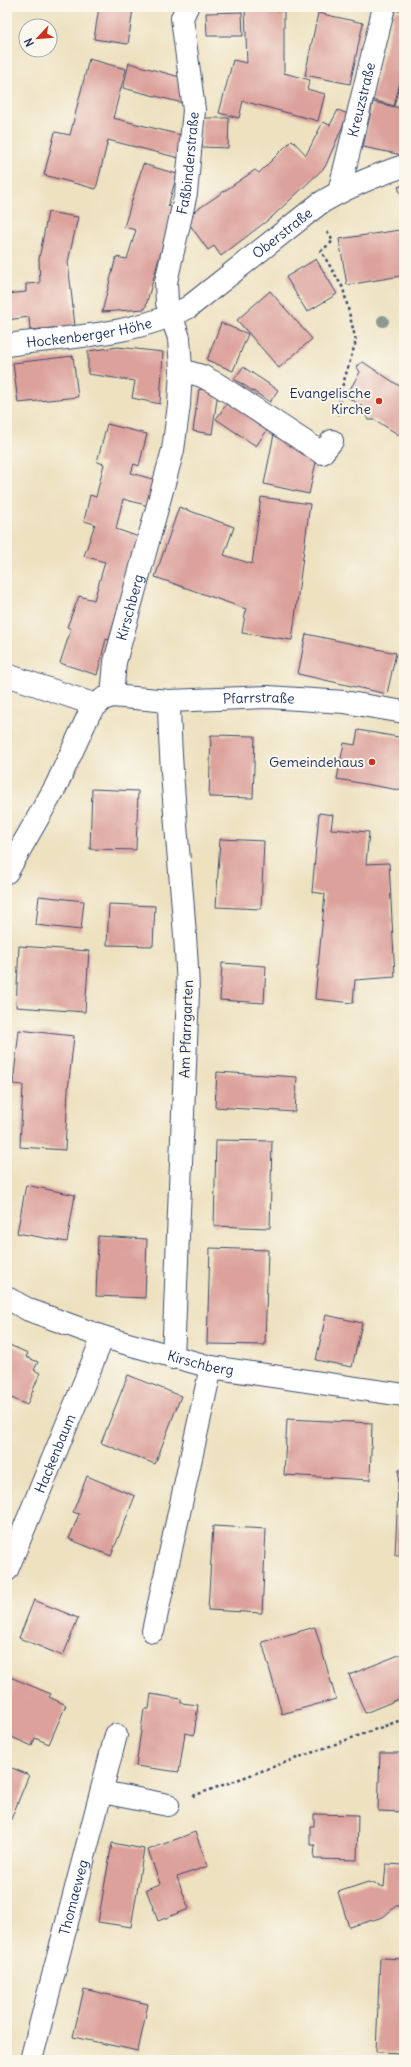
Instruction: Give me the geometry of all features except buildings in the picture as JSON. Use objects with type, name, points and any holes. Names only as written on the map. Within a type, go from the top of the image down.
[{"type":"street","name":"Faßbinderstraße","points":[[170,318],[166,303],[166,282],[186,193],[194,110],[182,18],[187,7]]},
{"type":"street","name":"Kreuzstraße","points":[[339,192],[384,7]]},
{"type":"street","name":"Oberstraße","points":[[170,318],[189,307],[316,207],[339,192],[374,176],[404,166]]},
{"type":"street","name":"Hockenberger Höhe","points":[[7,345],[143,326],[170,318]]},
{"type":"street","name":"Kirschberg","points":[[7,872],[56,786],[90,712],[104,700],[173,450],[179,405],[181,370],[179,338],[170,318]]},
{"type":"street","points":[[181,370],[202,376],[218,384],[322,453],[332,441]]},
{"type":"street","name":"Pfarrstraße","points":[[7,675],[104,700],[169,701],[268,697],[344,702],[404,712]]},
{"type":"street","name":"Am Pfarrgarten","points":[[169,701],[169,749],[186,931],[188,992],[173,1358]]},
{"type":"street","name":"Kirschberg","points":[[7,1298],[29,1310],[103,1337],[173,1358],[211,1367],[404,1395]]},
{"type":"street","name":"Hackenbaum","points":[[7,1570],[103,1337]]},
{"type":"street","points":[[153,1631],[211,1367]]},
{"type":"street","name":"Thomaeweg","points":[[31,2060],[116,1735]]},
{"type":"street","points":[[102,1792],[168,1805]]},
{"type":"path","points":[[321,251],[344,288],[356,341],[340,394],[339,428],[332,441]]},
{"type":"path","points":[[168,1805],[404,1719]]},
{"type":"place","name":"Evangelische Kirche","points":[[379,401]]},
{"type":"place","name":"Gemeindehaus","points":[[372,762]]}]
